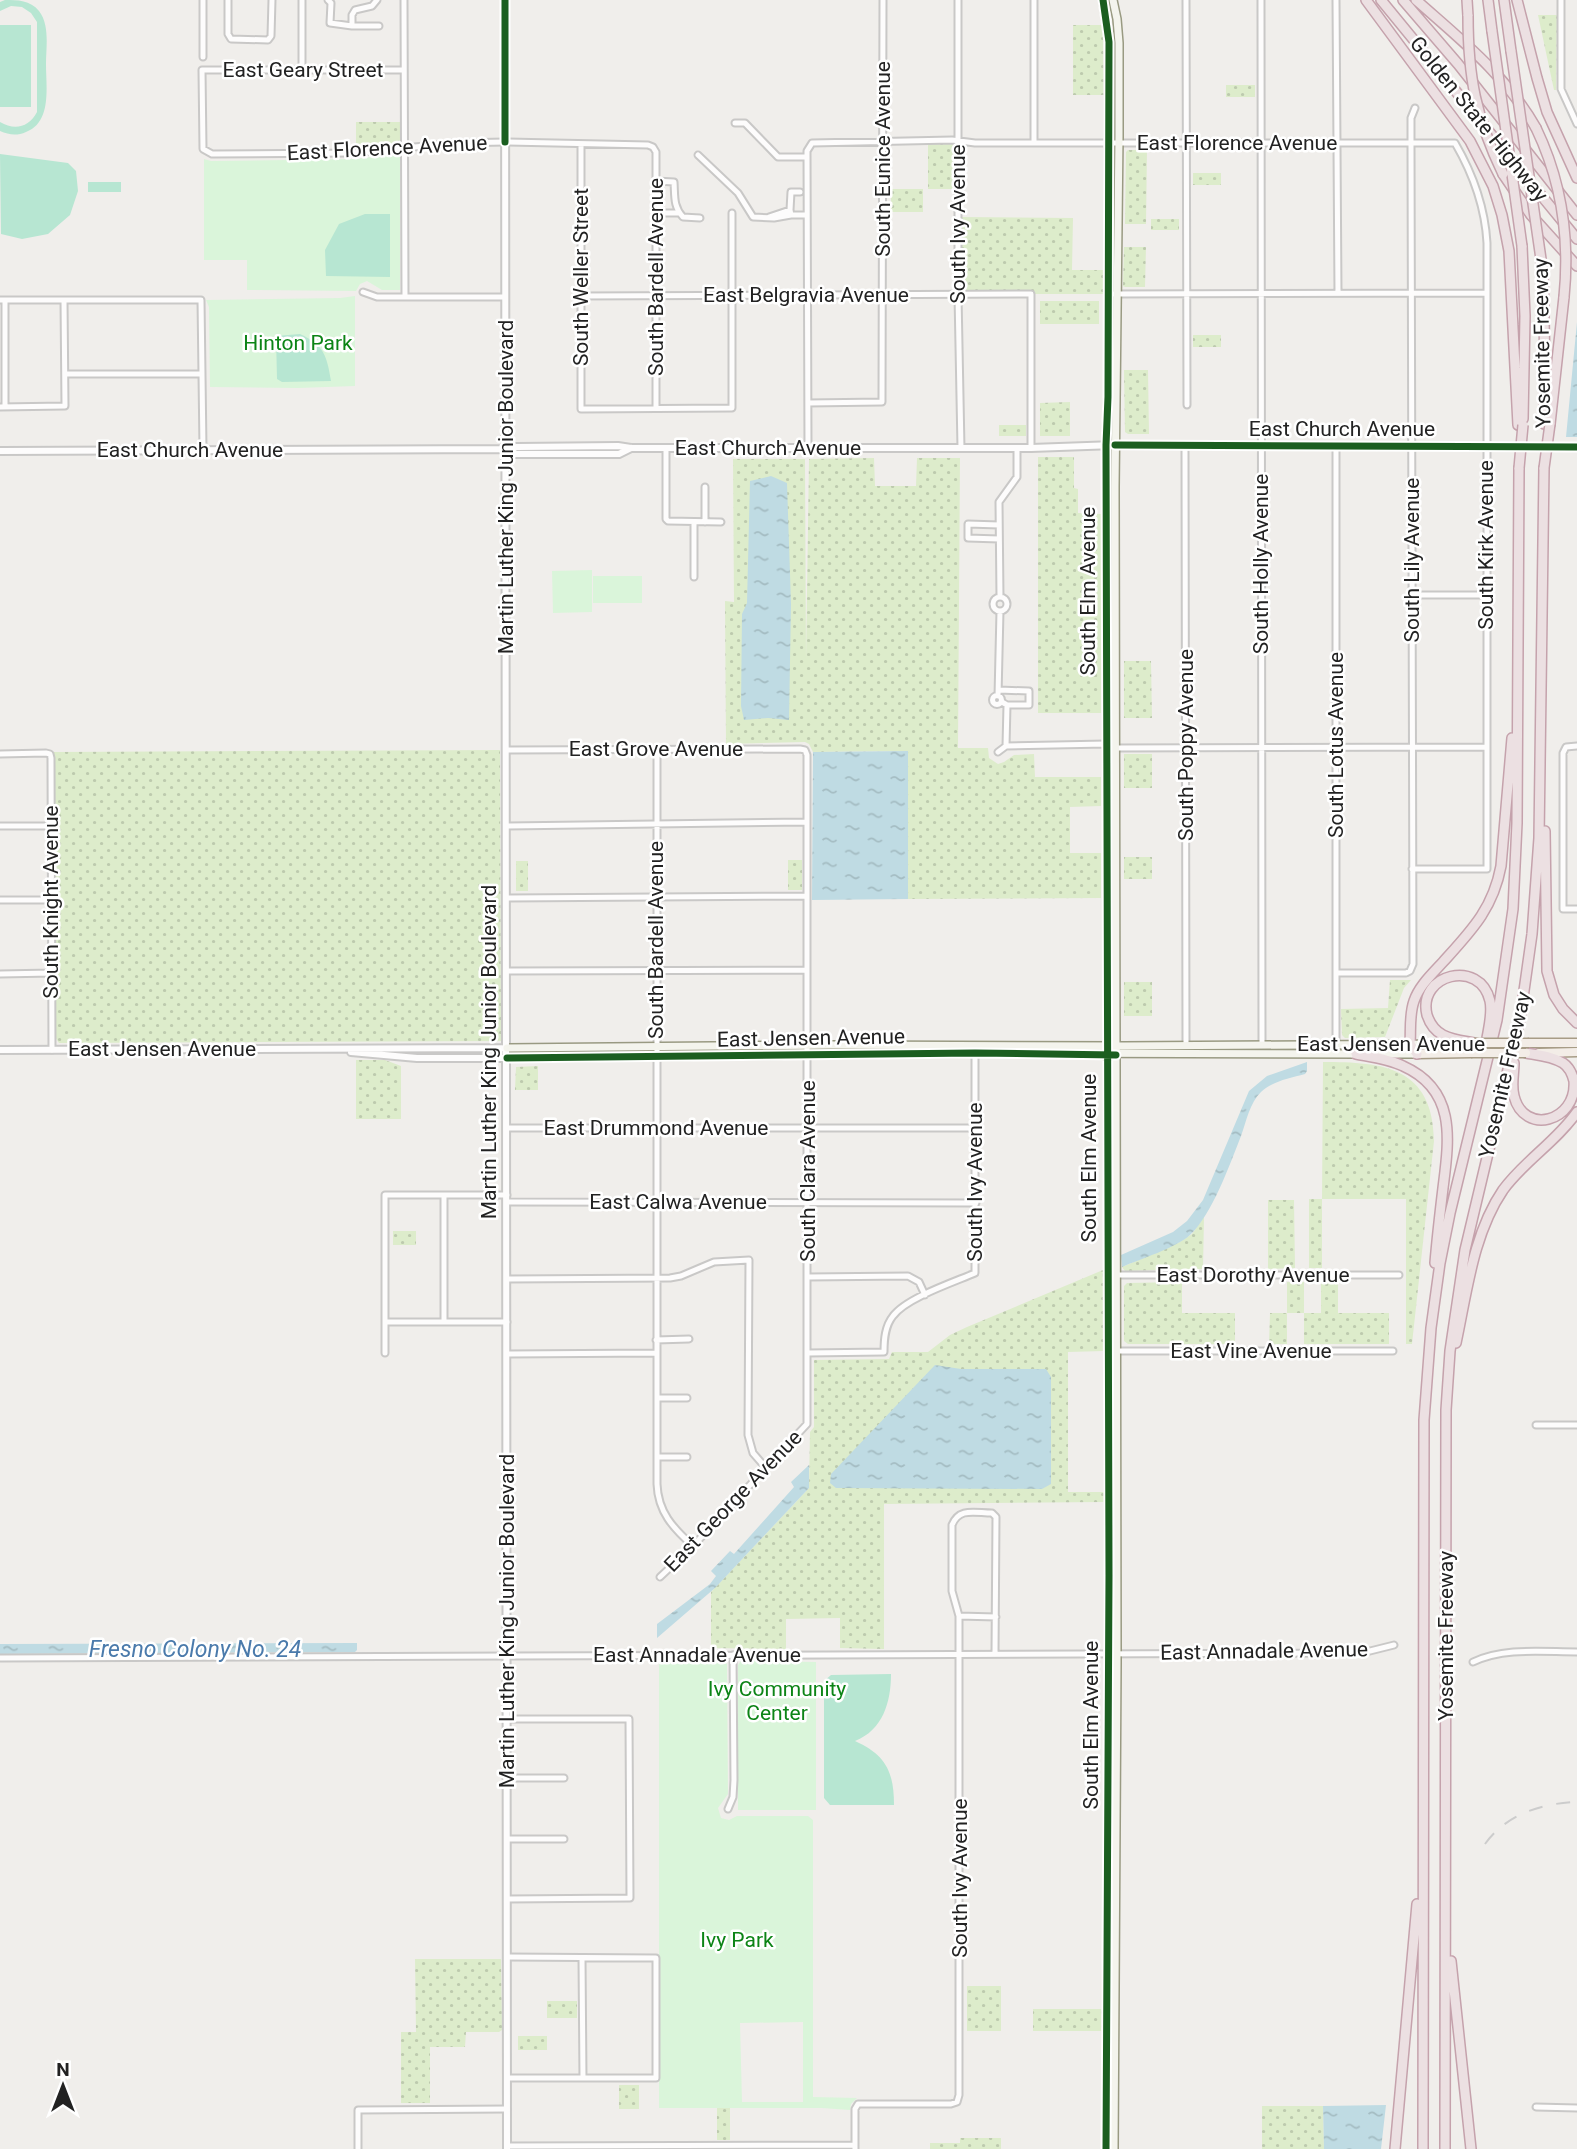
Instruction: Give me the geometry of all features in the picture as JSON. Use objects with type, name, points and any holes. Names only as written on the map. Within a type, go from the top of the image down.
[{"type":"highway","points":[[1366,0],[1470,141],[1486,169],[1499,203],[1511,270],[1520,425]]},
{"type":"highway","name":"Golden State Highway","points":[[1381,0],[1577,239]]},
{"type":"highway","name":"Golden State Highway","points":[[1403,0],[1458,64],[1577,215]]},
{"type":"highway","points":[[1416,0],[1496,72],[1516,96],[1548,154],[1563,208],[1566,250],[1564,297],[1547,424]]},
{"type":"highway","points":[[1467,0],[1469,57],[1474,97],[1490,146],[1503,174],[1531,215],[1577,266]]},
{"type":"highway","name":"Yosemite Freeway","points":[[1423,2149],[1425,1380],[1433,1306],[1450,1213],[1499,1007],[1513,909],[1517,823],[1519,468],[1525,316],[1522,246],[1488,0]]},
{"type":"highway","name":"Yosemite Freeway","points":[[1444,2149],[1445,1440],[1448,1382],[1465,1250],[1517,1033],[1527,976],[1537,888],[1547,424],[1543,273],[1504,0]]},
{"type":"highway","points":[[1517,0],[1547,112],[1577,178]]},
{"type":"highway","points":[[1417,1054],[1410,1044],[1412,1007],[1418,993],[1487,910],[1498,884],[1517,677]]},
{"type":"highway","points":[[1541,712],[1545,773],[1547,971],[1563,1009],[1577,1023]]},
{"type":"highway","points":[[1474,1043],[1446,1036],[1434,1029],[1430,1023],[1426,1010],[1428,996],[1433,987],[1447,977],[1459,975],[1473,978],[1489,997],[1490,1013],[1481,1089]]},
{"type":"highway","points":[[1517,1033],[1513,1087],[1515,1099],[1522,1111],[1531,1117],[1542,1120],[1554,1118],[1565,1111],[1572,1100],[1572,1074],[1557,1060],[1527,1048]]},
{"type":"highway","points":[[1356,1054],[1389,1061],[1411,1070],[1435,1092],[1444,1111],[1448,1140],[1433,1306]]},
{"type":"highway","points":[[1448,1382],[1473,1265],[1486,1222],[1510,1181],[1577,1112]]},
{"type":"highway","points":[[1395,2149],[1422,1861]]},
{"type":"highway","points":[[1446,1889],[1455,2014],[1471,2149]]},
{"type":"main road","name":"South Elm Avenue","points":[[1103,0],[1109,42],[1106,1055],[1113,1351],[1111,1937],[1106,2149]]},
{"type":"main road","name":"South Elm Avenue","points":[[1111,1275],[1116,1055],[1115,445],[1119,143],[1119,43],[1113,0]]},
{"type":"main road","name":"East Jensen Avenue","points":[[507,1048],[1474,1043],[1577,1052]]},
{"type":"main road","name":"East Jensen Avenue","points":[[507,1058],[1471,1054],[1577,1043]]},
{"type":"main road","points":[[1300,1055],[1309,1050],[1331,1049],[1336,1044]]},
{"type":"main road","points":[[1226,1055],[1235,1049],[1255,1049],[1262,1045]]},
{"type":"main road","name":"South Elm Avenue","points":[[1111,1937],[1114,2149]]},
{"type":"street","points":[[203,0],[203,57]]},
{"type":"street","points":[[228,0],[228,34],[231,39],[268,40],[271,36],[272,0]]},
{"type":"street","points":[[302,0],[302,70]]},
{"type":"street","points":[[328,0],[331,3],[330,23],[379,26]]},
{"type":"street","points":[[352,26],[355,10],[372,6],[377,0]]},
{"type":"street","points":[[404,0],[405,297]]},
{"type":"street","name":"Martin Luther King Junior Boulevard","points":[[505,0],[507,2147]]},
{"type":"street","name":"South Eunice Avenue","points":[[808,403],[882,402],[883,0]]},
{"type":"street","name":"South Ivy Avenue","points":[[958,0],[961,448]]},
{"type":"street","points":[[1034,0],[1034,142]]},
{"type":"street","points":[[1186,0],[1187,405]]},
{"type":"street","name":"South Holly Avenue","points":[[1261,0],[1262,1045]]},
{"type":"street","points":[[1336,0],[1338,293]]},
{"type":"street","points":[[1561,0],[1561,89],[1577,124]]},
{"type":"street","name":"East Geary Street","points":[[205,152],[202,145],[202,70],[404,70]]},
{"type":"street","name":"South Lily Avenue","points":[[1336,973],[1399,973],[1410,971],[1413,964],[1411,117],[1415,108]]},
{"type":"street","points":[[735,123],[745,123],[778,157],[807,157],[808,448]]},
{"type":"street","name":"East Florence Avenue","points":[[205,152],[352,153],[505,142],[653,147]]},
{"type":"street","name":"East Florence Avenue","points":[[807,157],[809,145],[820,143],[1455,143]]},
{"type":"street","name":"South Kirk Avenue","points":[[1412,869],[1486,869],[1487,243],[1484,214],[1474,182],[1455,143]]},
{"type":"street","name":"South Weller Street","points":[[581,145],[582,408],[656,408]]},
{"type":"street","name":"South Bardell Avenue","points":[[653,147],[656,152],[656,408]]},
{"type":"street","points":[[698,155],[738,193],[752,217],[787,217],[790,213],[791,192],[800,192]]},
{"type":"street","points":[[656,181],[674,182],[675,207],[679,213],[683,217],[700,218]]},
{"type":"street","points":[[656,213],[679,213]]},
{"type":"street","points":[[656,408],[732,408],[732,213]]},
{"type":"street","points":[[790,213],[807,215]]},
{"type":"street","points":[[363,292],[377,297],[505,298]]},
{"type":"street","points":[[1107,293],[1486,293]]},
{"type":"street","name":"East Belgravia Avenue","points":[[580,296],[1031,294],[1031,448]]},
{"type":"street","points":[[64,300],[65,406],[3,407],[3,300],[64,300],[201,300],[203,449]]},
{"type":"street","points":[[65,374],[202,374]]},
{"type":"street","name":"East Church Avenue","points":[[0,450],[506,449],[618,446],[1031,448],[1106,445],[1577,447]]},
{"type":"street","name":"South Poppy Avenue","points":[[1185,445],[1186,1045]]},
{"type":"street","name":"South Lotus Avenue","points":[[1336,446],[1336,1044]]},
{"type":"street","points":[[666,448],[668,522],[721,522]]},
{"type":"street","points":[[1000,597],[999,502],[1017,477],[1017,448]]},
{"type":"street","points":[[705,487],[705,522]]},
{"type":"street","points":[[694,522],[694,577]]},
{"type":"street","points":[[999,524],[968,524],[968,538],[999,539]]},
{"type":"street","points":[[1413,595],[1487,595]]},
{"type":"street","points":[[1000,597],[993,605],[1000,611]]},
{"type":"street","points":[[1000,597],[1004,598],[1007,604],[1004,610],[1000,611]]},
{"type":"street","points":[[1000,611],[1001,698],[1006,746]]},
{"type":"street","points":[[998,752],[1006,746],[1106,744],[1115,748],[1487,747]]},
{"type":"street","points":[[1577,746],[1566,747],[1563,753],[1563,909],[1577,909]]},
{"type":"street","name":"South Bardell Avenue","points":[[657,749],[658,1495],[663,1514],[693,1546]]},
{"type":"street","name":"East Grove Avenue","points":[[506,750],[805,750]]},
{"type":"street","name":"South Clara Avenue","points":[[805,750],[808,1045],[807,1424]]},
{"type":"street","name":"South Knight Avenue","points":[[0,754],[50,754],[52,1050]]},
{"type":"street","points":[[506,826],[807,822]]},
{"type":"street","points":[[0,826],[51,826]]},
{"type":"street","points":[[506,898],[806,896]]},
{"type":"street","points":[[0,900],[51,900]]},
{"type":"street","points":[[506,971],[806,970]]},
{"type":"street","points":[[0,974],[52,973]]},
{"type":"street","name":"South Ivy Avenue","points":[[807,1353],[884,1352],[885,1336],[892,1317],[902,1306],[975,1273],[975,1044]]},
{"type":"street","name":"East Jensen Avenue","points":[[0,1050],[507,1048]]},
{"type":"street","name":"East Jensen Avenue","points":[[324,1049],[410,1058],[507,1058]]},
{"type":"street","name":"East Drummond Avenue","points":[[507,1128],[974,1128]]},
{"type":"street","name":"East Calwa Avenue","points":[[385,1322],[385,1195],[656,1202],[976,1203]]},
{"type":"street","points":[[444,1195],[444,1322]]},
{"type":"street","points":[[507,1279],[656,1278],[681,1276],[714,1262],[749,1260],[748,1435],[753,1453],[766,1468]]},
{"type":"street","name":"East Dorothy Avenue","points":[[1111,1275],[1399,1275]]},
{"type":"street","points":[[808,1277],[908,1276],[919,1282],[925,1295]]},
{"type":"street","points":[[385,1353],[385,1322],[507,1322]]},
{"type":"street","points":[[656,1340],[689,1339]]},
{"type":"street","name":"East Vine Avenue","points":[[1113,1351],[1393,1351]]},
{"type":"street","points":[[507,1354],[656,1353]]},
{"type":"street","points":[[657,1398],[687,1398]]},
{"type":"street","name":"East George Avenue","points":[[660,1577],[693,1546],[807,1424]]},
{"type":"street","points":[[1536,1425],[1577,1425]]},
{"type":"street","points":[[657,1457],[687,1457]]},
{"type":"street","name":"South Ivy Avenue","points":[[855,2147],[858,2104],[951,2104],[957,2102],[959,2095],[960,1616],[952,1588],[952,1525],[961,1513],[992,1513],[996,1517],[996,1617]]},
{"type":"street","points":[[960,1616],[996,1617],[995,1654]]},
{"type":"street","name":"East Annadale Avenue","points":[[0,1658],[1362,1653],[1394,1645]]},
{"type":"street","points":[[1473,1662],[1483,1656],[1503,1653],[1577,1652]]},
{"type":"street","points":[[728,1809],[733,1797],[734,1780],[733,1655]]},
{"type":"street","points":[[507,1719],[629,1719],[630,1898],[508,1899]]},
{"type":"street","points":[[508,1778],[564,1778]]},
{"type":"street","points":[[508,1839],[564,1839]]},
{"type":"street","points":[[507,2078],[656,2078],[656,1958],[508,1957]]},
{"type":"street","points":[[582,1958],[583,2078]]},
{"type":"street","points":[[1536,2107],[1577,2108]]},
{"type":"street","points":[[358,2149],[358,2109],[507,2109]]},
{"type":"street","points":[[507,2147],[855,2147]]},
{"type":"green space","points":[[5,0],[32,5],[39,11],[46,30],[47,93],[44,112],[34,127],[16,134],[0,131],[0,122],[21,126],[30,121],[37,112],[37,22],[31,13],[22,7],[11,6],[0,11],[0,2]]},
{"type":"green space","points":[[1538,15],[1557,15],[1556,90],[1554,90]]},
{"type":"green space","points":[[0,25],[31,25],[31,107],[0,107]]},
{"type":"green space","points":[[1073,25],[1103,25],[1104,95],[1073,95]]},
{"type":"green space","points":[[1226,85],[1255,85],[1255,97],[1226,97]]},
{"type":"green space","points":[[356,122],[400,122],[400,140],[397,143],[356,148]]},
{"type":"green space","points":[[928,143],[953,143],[953,189],[928,189]]},
{"type":"green space","points":[[1128,150],[1147,150],[1146,224],[1125,224]]},
{"type":"green space","points":[[0,154],[68,163],[76,171],[78,191],[70,215],[48,234],[22,239],[1,234]]},
{"type":"green space","points":[[396,154],[400,157],[400,290],[382,290],[367,281],[360,284],[356,291],[247,290],[247,260],[204,260],[204,159],[355,159]]},
{"type":"green space","points":[[1193,173],[1221,173],[1221,185],[1193,185]]},
{"type":"green space","points":[[88,182],[121,182],[121,192],[88,192]]},
{"type":"green space","points":[[891,189],[923,189],[923,212],[891,212]]},
{"type":"green space","points":[[365,214],[390,214],[390,277],[326,276],[325,250],[339,224]]},
{"type":"green space","points":[[960,217],[1073,218],[1072,270],[1103,270],[1103,294],[966,290],[963,287]]},
{"type":"green space","points":[[1151,219],[1179,219],[1179,230],[1151,230]]},
{"type":"green space","points":[[1124,247],[1146,247],[1145,287],[1123,286]]},
{"type":"green space","name":"Hinton Park","points":[[355,296],[355,386],[210,387],[209,307],[206,300]]},
{"type":"green space","points":[[1040,301],[1099,301],[1099,324],[1040,324]]},
{"type":"green space","points":[[300,334],[314,342],[323,352],[331,381],[282,382],[277,379],[276,336]]},
{"type":"green space","points":[[1193,335],[1221,335],[1221,347],[1193,347]]},
{"type":"green space","points":[[1124,370],[1148,370],[1149,434],[1125,432]]},
{"type":"green space","points":[[1070,402],[1070,436],[1040,436],[1040,403]]},
{"type":"green space","points":[[999,425],[1026,425],[1026,436],[999,436]]},
{"type":"green space","points":[[1038,457],[1074,457],[1074,488],[1078,489],[1078,513],[1101,514],[1101,713],[1038,713]]},
{"type":"green space","points":[[874,458],[875,486],[916,486],[917,458],[960,458],[958,748],[988,748],[989,758],[998,764],[1014,755],[1034,754],[1035,777],[1101,777],[1101,806],[1070,807],[1070,853],[1101,853],[1101,898],[908,899],[908,751],[813,752],[805,742],[726,744],[725,601],[734,602],[733,459],[805,459],[806,660],[809,459]]},
{"type":"green space","points":[[592,570],[592,612],[553,613],[552,571]]},
{"type":"green space","points":[[593,576],[642,576],[642,603],[593,603]]},
{"type":"green space","points":[[1124,661],[1151,661],[1152,718],[1124,718]]},
{"type":"green space","points":[[500,750],[501,1041],[59,1043],[55,1037],[54,752]]},
{"type":"green space","points":[[1124,754],[1152,754],[1152,788],[1124,788]]},
{"type":"green space","points":[[1124,857],[1152,857],[1152,879],[1124,879]]},
{"type":"green space","points":[[788,860],[802,860],[802,890],[788,890]]},
{"type":"green space","points":[[516,861],[528,861],[528,891],[516,891]]},
{"type":"green space","points":[[1390,980],[1411,980],[1404,988],[1385,1037],[1345,1038],[1342,1035],[1341,1009],[1388,1008]]},
{"type":"green space","points":[[1124,982],[1152,982],[1152,1016],[1124,1016]]},
{"type":"green space","points":[[356,1060],[385,1060],[401,1066],[401,1119],[356,1119]]},
{"type":"green space","points":[[1323,1062],[1385,1067],[1415,1083],[1425,1097],[1434,1141],[1412,1344],[1406,1344],[1406,1199],[1322,1199]]},
{"type":"green space","points":[[538,1066],[538,1090],[515,1090],[516,1067]]},
{"type":"green space","points":[[1309,1199],[1322,1199],[1322,1268],[1309,1268]]},
{"type":"green space","points":[[1268,1200],[1294,1200],[1295,1268],[1268,1269]]},
{"type":"green space","points":[[1204,1217],[1203,1269],[1125,1271],[1122,1267],[1178,1243],[1192,1234]]},
{"type":"green space","points":[[393,1231],[416,1231],[416,1245],[393,1245]]},
{"type":"green space","points":[[1103,1270],[1104,1351],[1068,1352],[1068,1492],[1104,1492],[1104,1502],[884,1504],[884,1649],[840,1648],[840,1618],[786,1619],[786,1649],[711,1648],[711,1592],[809,1488],[810,1432],[814,1427],[814,1360],[889,1359],[892,1352],[928,1352],[950,1335],[967,1327]]},
{"type":"green space","points":[[1182,1282],[1182,1313],[1235,1313],[1235,1344],[1128,1344],[1124,1341],[1124,1286],[1127,1283]]},
{"type":"green space","points":[[1287,1282],[1304,1282],[1304,1313],[1287,1313]]},
{"type":"green space","points":[[1321,1282],[1338,1282],[1338,1313],[1389,1313],[1389,1344],[1304,1344],[1304,1313],[1321,1313]]},
{"type":"green space","points":[[1270,1313],[1287,1313],[1287,1344],[1269,1344]]},
{"type":"green space","name":"Ivy Community Center","points":[[741,1661],[816,1662],[816,1810],[738,1810],[738,1665]]},
{"type":"green space","name":"Ivy Park","points":[[659,1662],[725,1662],[728,1794],[718,1808],[721,1818],[729,1820],[737,1816],[808,1816],[813,1820],[813,2097],[857,2098],[851,2104],[850,2110],[659,2108]],"holes":[[[803,2022],[803,2102],[742,2102],[740,2023]]]},
{"type":"green space","points":[[891,1674],[884,1714],[872,1730],[855,1741],[874,1752],[886,1766],[892,1783],[894,1805],[830,1805],[824,1798],[824,1681],[831,1675]]},
{"type":"green space","points":[[415,1959],[501,1959],[502,2030],[466,2032],[465,2047],[430,2047],[430,2103],[401,2103],[401,2032],[416,2032]]},
{"type":"green space","points":[[967,1986],[1001,1986],[1001,2031],[967,2031]]},
{"type":"green space","points":[[547,2001],[577,2001],[577,2018],[547,2018]]},
{"type":"green space","points":[[1033,2009],[1102,2009],[1102,2031],[1033,2031]]},
{"type":"green space","points":[[518,2036],[547,2036],[547,2050],[518,2050]]},
{"type":"green space","points":[[619,2085],[639,2085],[639,2109],[619,2109]]},
{"type":"green space","points":[[1262,2106],[1323,2106],[1324,2149],[1262,2149]]},
{"type":"green space","points":[[717,2108],[730,2108],[730,2140],[717,2140]]},
{"type":"green space","points":[[960,2138],[1001,2138],[1001,2149],[930,2149],[930,2143],[960,2143]]},
{"type":"water","points":[[1577,322],[1577,437],[1566,437]]},
{"type":"water","points":[[771,476],[787,483],[791,604],[789,720],[744,720],[741,706],[742,614],[747,603],[750,481]]},
{"type":"water","points":[[908,751],[908,899],[812,900],[813,752]]},
{"type":"water","points":[[1307,1062],[1305,1074],[1276,1083],[1257,1096],[1220,1188],[1206,1215],[1190,1235],[1157,1253],[1122,1267],[1121,1255],[1173,1232],[1187,1221],[1203,1200],[1249,1091],[1267,1076]]},
{"type":"water","points":[[935,1365],[961,1369],[1046,1369],[1051,1377],[1051,1484],[1042,1489],[836,1488],[830,1483],[831,1474]]},
{"type":"water","points":[[809,1465],[809,1488],[715,1588],[657,1638],[657,1624],[710,1584],[716,1576],[711,1571],[730,1551],[734,1554],[794,1487],[791,1482]]},
{"type":"water","name":"Fresno Colony No. 24","points":[[357,1643],[355,1652],[0,1654],[0,1644]]},
{"type":"water","points":[[1386,2105],[1381,2149],[1324,2149],[1323,2106]]},
{"type":"railway","points":[[1485,1844],[1513,1818],[1548,1805],[1574,1802]]},
{"type":"cycle path","points":[[505,0],[505,142]]},
{"type":"cycle path","points":[[1103,0],[1109,42],[1106,445],[1109,1575],[1106,2149]]},
{"type":"cycle path","points":[[1115,445],[1577,447]]},
{"type":"cycle path","points":[[507,1058],[975,1053],[1116,1055]]}]
